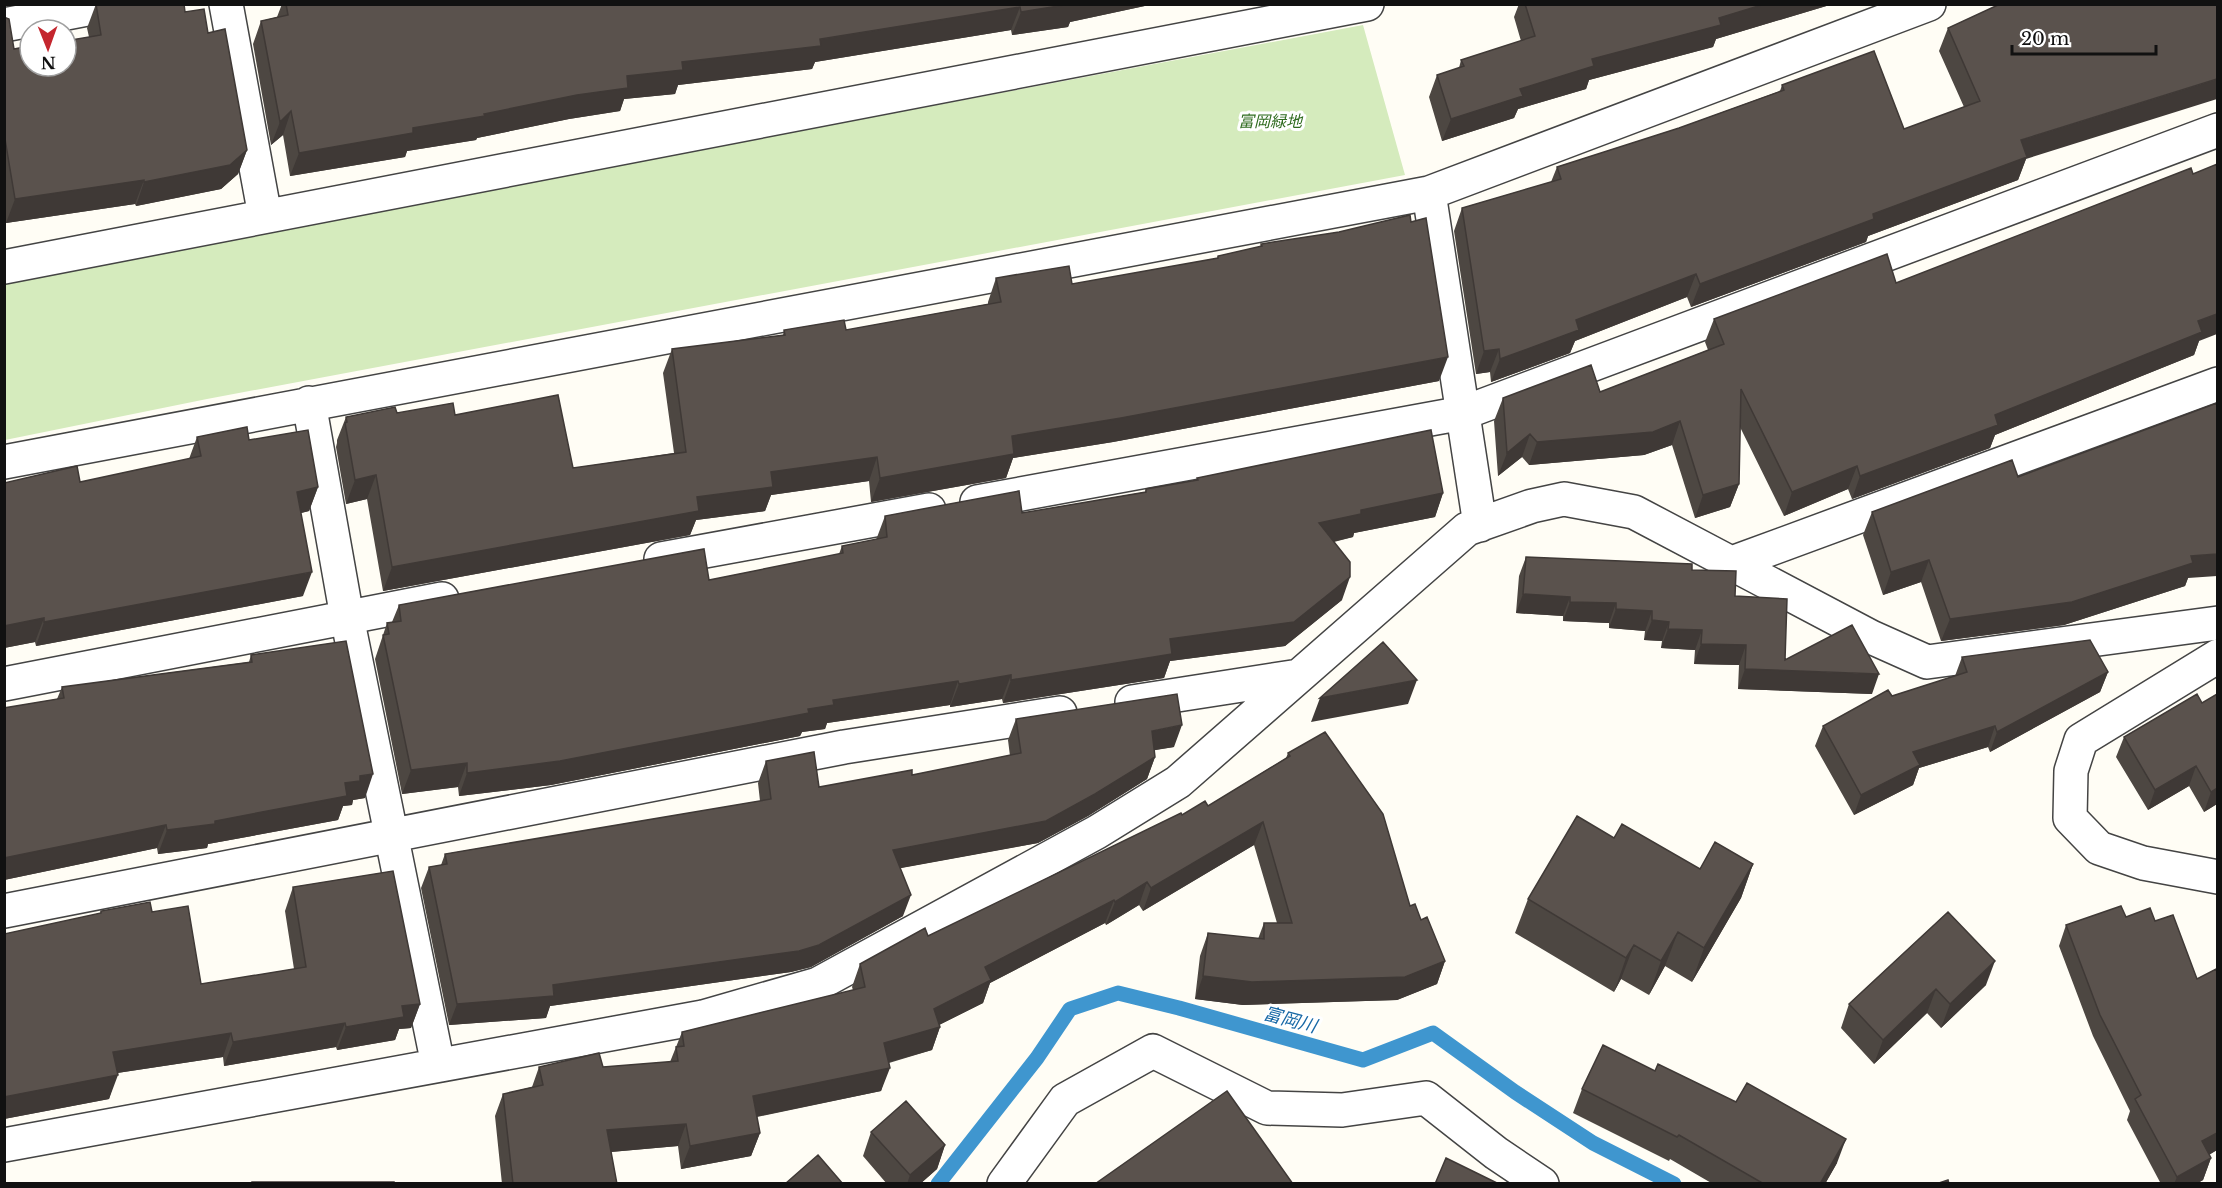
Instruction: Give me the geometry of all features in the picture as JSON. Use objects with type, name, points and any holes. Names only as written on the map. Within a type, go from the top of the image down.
[{"type":"street","points":[[4,25],[113,4]]},
{"type":"street","points":[[226,4],[265,216]]},
{"type":"street","points":[[4,267],[1367,4]]},
{"type":"street","points":[[4,462],[1429,193],[1929,4]]},
{"type":"street","points":[[629,565],[1463,413],[2217,130]]},
{"type":"street","points":[[1429,193],[1480,525]]},
{"type":"street","points":[[1732,563],[2217,384]]},
{"type":"street","points":[[309,403],[347,617],[438,1065]]},
{"type":"street","points":[[4,1145],[703,1017],[818,984],[1097,832],[1178,782],[1467,529],[1532,506],[1564,499],[1634,512],[1870,637],[1928,662],[2217,623]]},
{"type":"street","points":[[4,684],[476,593]]},
{"type":"street","points":[[2217,656],[2081,740],[2071,771],[2070,818],[2099,848],[2143,863],[2217,877]]},
{"type":"street","points":[[4,911],[844,747],[1299,676]]},
{"type":"street","points":[[1004,1184],[1065,1100],[1153,1051],[1267,1108],[1342,1110],[1426,1098],[1496,1153],[1542,1184]]},
{"type":"green space","name":"富岡緑地","points":[[1363,25],[1405,175],[207,399],[5,440],[5,283],[292,226]]},
{"type":"building","points":[[96,4],[184,4],[185,12],[204,9],[208,33],[225,29],[247,150],[230,165],[144,182],[144,180],[15,199],[4,133],[4,17],[9,19],[14,49],[18,48],[18,78],[78,78],[78,39],[101,35]]},
{"type":"building","points":[[286,4],[1071,4],[1021,12],[1020,7],[820,39],[821,46],[682,62],[683,70],[627,76],[628,88],[577,95],[484,114],[485,116],[413,128],[413,133],[299,153],[291,111],[280,122],[261,21],[288,15]]},
{"type":"building","points":[[1525,4],[1765,4],[1719,18],[1721,25],[1592,59],[1594,66],[1520,89],[1523,96],[1451,119],[1437,75],[1464,66],[1461,60],[1535,36]]},
{"type":"building","points":[[2000,4],[2217,4],[2217,79],[2021,140],[2027,157],[1873,214],[1874,219],[1700,284],[1696,274],[1576,320],[1579,330],[1500,359],[1499,349],[1484,351],[1462,208],[1561,179],[1557,167],[1679,128],[1784,90],[1782,85],[1874,51],[1904,129],[1980,101],[1948,28]]},
{"type":"building","points":[[2217,164],[2217,314],[2198,321],[2202,332],[1995,415],[1998,425],[1860,476],[1857,466],[1792,492],[1741,389],[1739,484],[1703,495],[1680,421],[1653,432],[1537,442],[1530,434],[1507,453],[1503,398],[1591,365],[1600,392],[1724,344],[1714,319],[1887,254],[1896,283],[2191,168],[2193,174]]},
{"type":"building","points":[[1410,215],[1411,222],[1426,218],[1448,357],[1012,436],[1014,454],[880,478],[877,457],[771,472],[773,487],[697,497],[699,511],[392,567],[376,475],[355,480],[345,423],[347,422],[346,417],[395,407],[397,413],[453,403],[455,415],[558,395],[573,468],[686,452],[672,349],[785,335],[784,330],[844,320],[846,330],[1001,302],[996,278],[1069,266],[1072,284],[1218,258],[1218,256],[1262,246],[1261,244],[1339,232]]},
{"type":"building","points":[[2217,403],[2217,554],[2191,556],[2193,563],[2072,602],[1950,619],[1929,560],[1891,572],[1872,512],[2012,460],[2018,477]]},
{"type":"building","points":[[247,427],[249,440],[308,430],[318,487],[297,492],[312,572],[44,622],[44,618],[4,626],[4,483],[77,466],[80,482],[201,456],[197,437]]},
{"type":"building","points":[[1431,430],[1443,493],[1361,510],[1361,514],[1319,523],[1350,562],[1350,577],[1294,622],[1170,639],[1172,654],[1011,680],[1011,675],[833,700],[834,705],[808,709],[809,713],[560,761],[467,773],[467,763],[411,770],[383,635],[389,634],[387,623],[401,621],[399,605],[704,549],[709,580],[843,553],[842,546],[887,537],[885,516],[1019,491],[1022,513],[1146,492],[1146,489]]},
{"type":"building","points":[[1526,557],[1692,564],[1692,570],[1736,571],[1735,596],[1787,599],[1785,660],[1852,625],[1879,674],[1745,669],[1746,645],[1701,644],[1702,630],[1668,629],[1669,622],[1652,620],[1652,611],[1616,609],[1616,603],[1570,602],[1570,597],[1523,594]]},
{"type":"building","points":[[2090,640],[2108,672],[1997,732],[1995,726],[1913,752],[1920,765],[1861,795],[1823,726],[1888,690],[1892,696],[1967,672],[1962,657]]},
{"type":"building","points":[[346,641],[373,774],[360,776],[360,781],[345,783],[347,796],[215,821],[215,824],[167,830],[166,825],[4,858],[4,708],[64,698],[62,687],[252,662],[251,655]]},
{"type":"building","points":[[1383,642],[1417,680],[1320,698]]},
{"type":"building","points":[[1177,694],[1182,725],[1152,731],[1155,757],[1046,821],[893,850],[911,895],[819,945],[799,951],[553,985],[554,996],[457,1004],[429,867],[447,864],[445,854],[771,799],[766,761],[814,752],[819,787],[912,770],[912,775],[1021,753],[1016,719]]},
{"type":"building","points":[[2197,694],[2202,703],[2217,694],[2217,788],[2211,792],[2196,766],[2155,790],[2124,737]]},
{"type":"building","points":[[1325,732],[1383,814],[1410,906],[1415,904],[1421,920],[1427,917],[1445,961],[1405,977],[1252,982],[1203,976],[1208,933],[1264,939],[1264,923],[1292,923],[1263,822],[1151,888],[1147,882],[1115,902],[1114,900],[985,967],[991,980],[934,1009],[940,1027],[884,1043],[890,1068],[753,1096],[760,1133],[690,1146],[686,1124],[607,1130],[617,1184],[513,1184],[503,1094],[543,1085],[539,1067],[599,1053],[603,1067],[678,1061],[676,1047],[684,1046],[682,1032],[865,987],[860,964],[925,928],[928,936],[1181,813],[1182,815],[1205,801],[1208,806],[1290,756],[1288,753]]},
{"type":"building","points":[[1577,816],[1614,838],[1622,824],[1700,869],[1715,842],[1753,864],[1704,948],[1678,932],[1661,961],[1634,945],[1626,958],[1528,899]]},
{"type":"building","points":[[393,871],[420,1004],[402,1006],[404,1017],[346,1027],[345,1023],[233,1042],[231,1033],[113,1052],[118,1075],[4,1097],[4,934],[150,902],[152,912],[188,906],[201,984],[306,967],[293,887]]},
{"type":"building","points":[[2121,906],[2126,917],[2150,908],[2155,921],[2173,915],[2197,979],[2216,969],[2217,972],[2217,1133],[2202,1141],[2211,1158],[2177,1177],[2135,1099],[2141,1095],[2100,1015],[2066,925]]},
{"type":"building","points":[[1948,912],[1995,961],[1950,1004],[1936,989],[1883,1040],[1849,1004]]},
{"type":"building","points":[[1603,1045],[1655,1071],[1658,1064],[1736,1102],[1747,1083],[1846,1139],[1820,1184],[1764,1184],[1679,1135],[1677,1137],[1582,1089]]},
{"type":"building","points":[[1227,1091],[1293,1184],[1095,1184]]},
{"type":"building","points":[[906,1101],[945,1145],[910,1175],[871,1132]]},
{"type":"building","points":[[818,1155],[843,1184],[785,1184]]},
{"type":"building","points":[[1446,1158],[1499,1184],[1435,1184]]},
{"type":"building","points":[[1948,1180],[1949,1184],[1936,1184]]},
{"type":"building","points":[[252,1182],[394,1182],[394,1184],[252,1184]]},
{"type":"waterway","name":"富岡川","points":[[938,1184],[1037,1058],[1070,1009],[1118,993],[1363,1060],[1433,1033],[1515,1092],[1593,1143],[1674,1184]]}]
